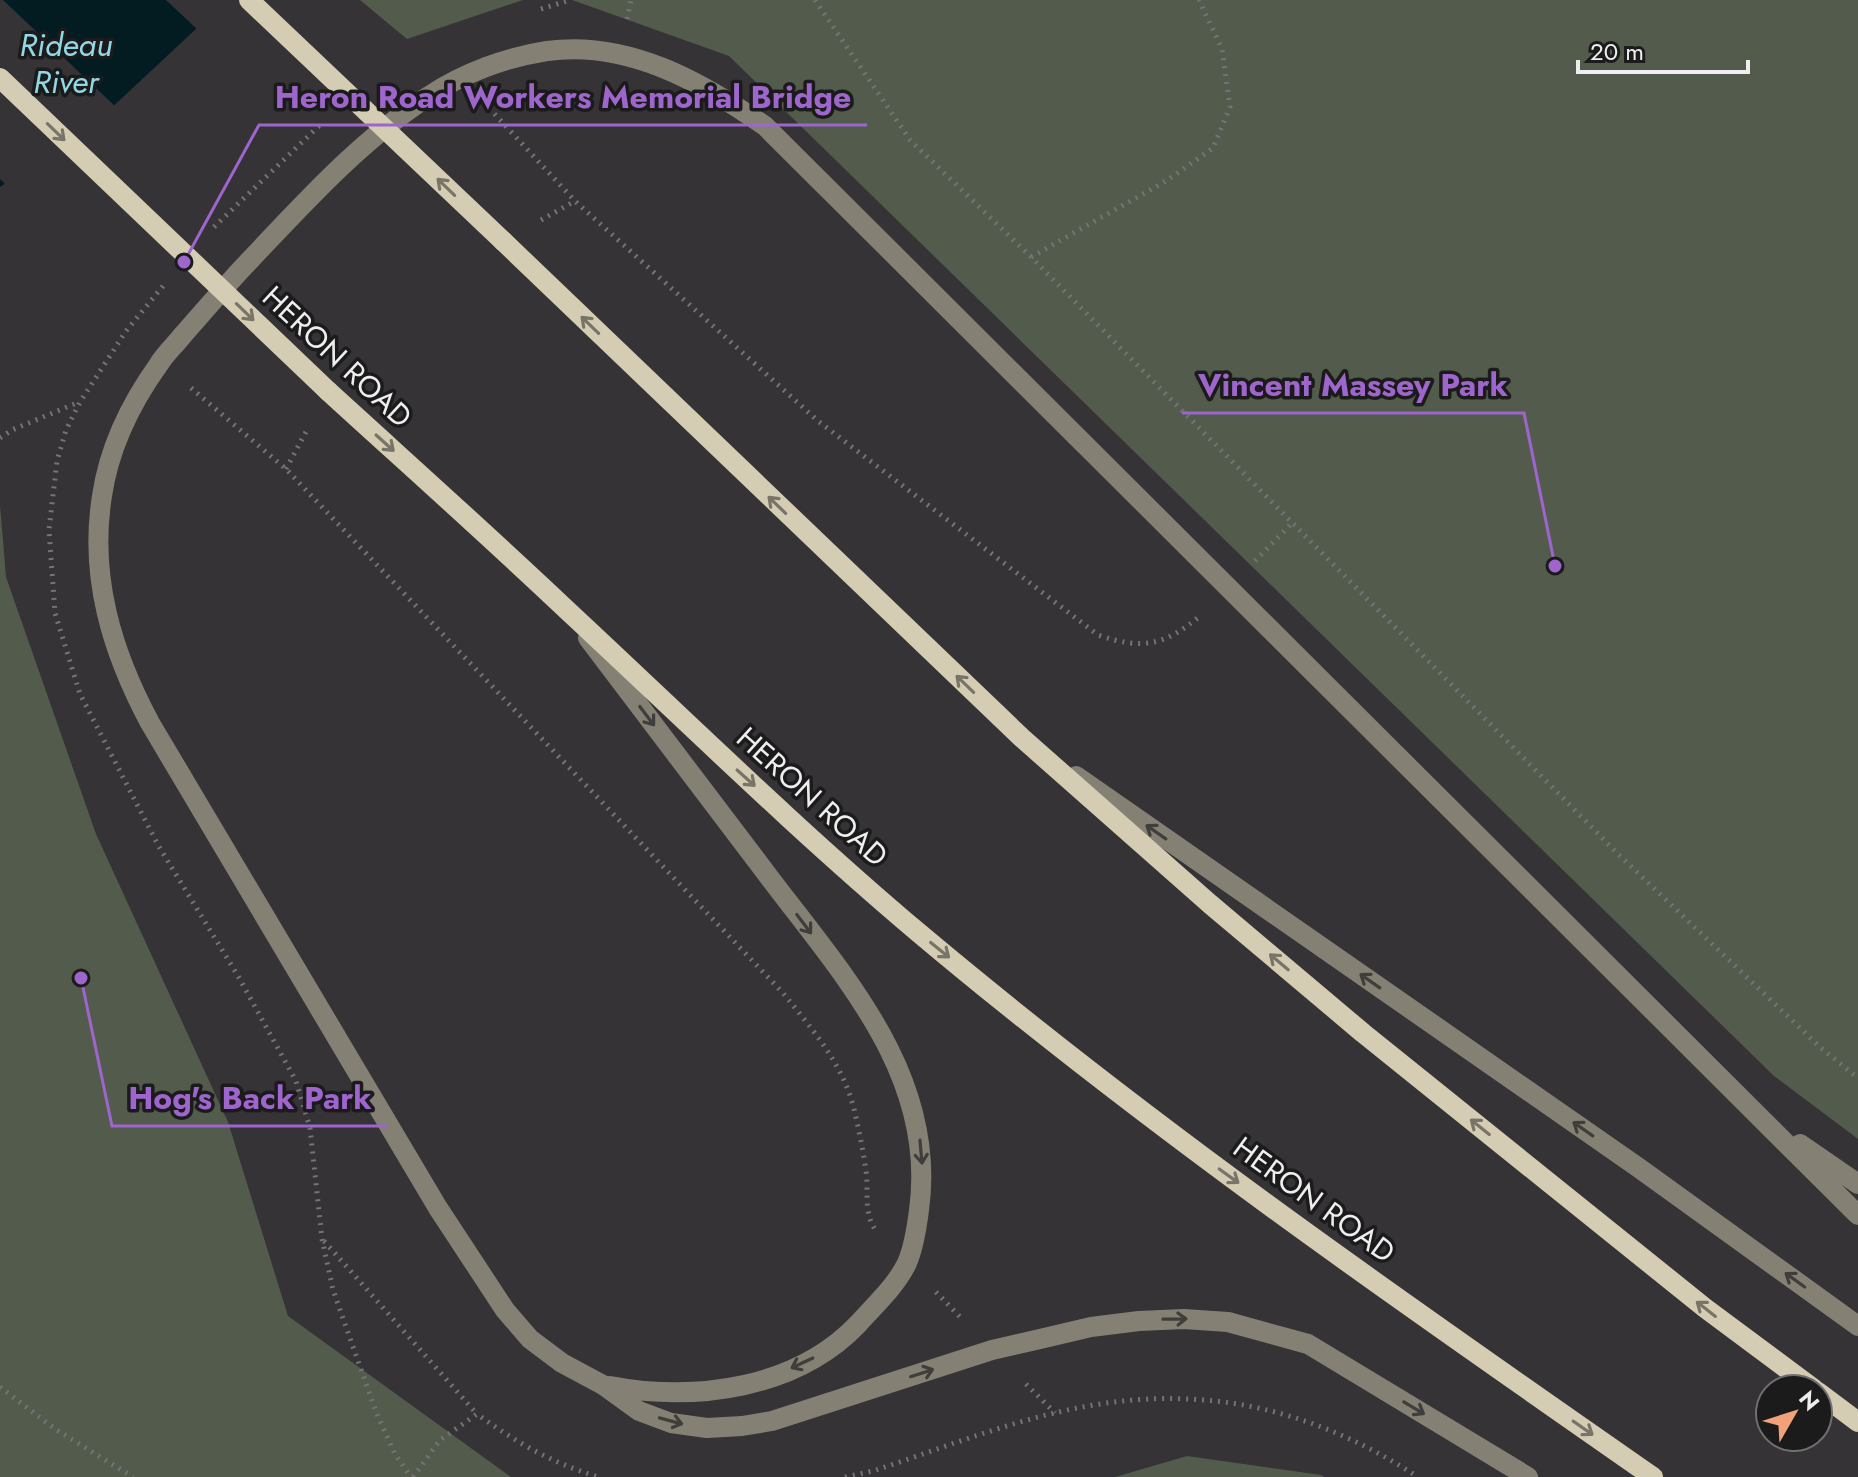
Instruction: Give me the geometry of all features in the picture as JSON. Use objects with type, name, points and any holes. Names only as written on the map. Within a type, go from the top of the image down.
[{"type":"main road","points":[[249,0],[1022,738],[1210,904],[1363,1033],[1705,1308],[1792,1373]]},
{"type":"main road","name":"HERON ROAD","points":[[0,78],[328,391],[865,886],[1064,1050],[1293,1223],[1653,1477]]},
{"type":"main road","points":[[1834,1404],[1858,1422]]},
{"type":"lane","points":[[1528,1477],[1308,1344],[1228,1322],[1184,1319],[1091,1327],[992,1350],[772,1421],[707,1428],[671,1423],[639,1411],[530,1339],[505,1310],[438,1208],[129,683],[110,631],[100,584],[98,539],[102,495],[130,410],[160,362],[221,291],[343,166],[430,95],[505,60],[548,51],[586,49],[632,57],[680,75],[723,97],[765,126],[1858,1215]]},
{"type":"lane","points":[[567,609],[876,1023],[912,1100],[923,1180],[907,1262],[884,1296],[847,1336],[811,1360],[767,1379],[722,1391],[641,1392],[603,1385]]},
{"type":"lane","points":[[1022,738],[1639,1168],[1858,1326]]},
{"type":"lane","points":[[1750,1109],[1858,1184]]},
{"type":"path","points":[[533,11],[570,0]]},
{"type":"path","points":[[815,0],[910,140],[1031,257],[1617,853],[1821,1048],[1858,1078]]},
{"type":"path","points":[[1031,257],[1166,181],[1213,148],[1230,107],[1222,49],[1199,0]]},
{"type":"path","points":[[462,78],[575,201],[818,421],[1098,635],[1124,644],[1151,644],[1177,635],[1230,587],[1292,523]]},
{"type":"path","points":[[208,233],[328,117]]},
{"type":"path","points":[[167,282],[126,331],[80,402],[66,430],[57,461],[49,530],[55,613],[80,694],[158,845],[238,976],[296,1081],[310,1128],[322,1239],[333,1290],[376,1412],[395,1454],[412,1477],[440,1440],[477,1414]]},
{"type":"path","points":[[160,362],[286,469],[783,993],[840,1070],[853,1106],[867,1175],[868,1220],[1055,1413]]},
{"type":"path","points":[[0,438],[80,402]]},
{"type":"path","points":[[322,1239],[477,1414],[521,1446],[561,1465],[598,1477]]},
{"type":"path","points":[[0,1387],[55,1429],[133,1477]]},
{"type":"path","points":[[845,1477],[873,1471],[1055,1413],[1141,1399],[1192,1398],[1277,1411],[1326,1427],[1386,1456],[1418,1477]]},
{"type":"green space","points":[[360,0],[523,0],[407,39]]},
{"type":"green space","points":[[572,0],[1858,0],[1858,1139],[1774,1076],[729,56]]},
{"type":"green space","points":[[0,505],[6,577],[96,834],[228,1122],[288,1316],[511,1477],[0,1477]]},
{"type":"green space","points":[[1187,1456],[1321,1475],[1324,1477],[1115,1477]]},
{"type":"water","name":"Rideau River","points":[[0,0],[227,0],[107,112],[0,187]]},
{"type":"pier","points":[[0,0],[117,108],[8,187],[0,179]]},
{"type":"pier","points":[[166,0],[231,0],[199,31]]},
{"type":"place","name":"Heron Road Workers Memorial Bridge","points":[[184,262]]},
{"type":"place","name":"Vincent Massey Park","points":[[1555,566]]},
{"type":"place","name":"Hog's Back Park","points":[[81,978]]}]
